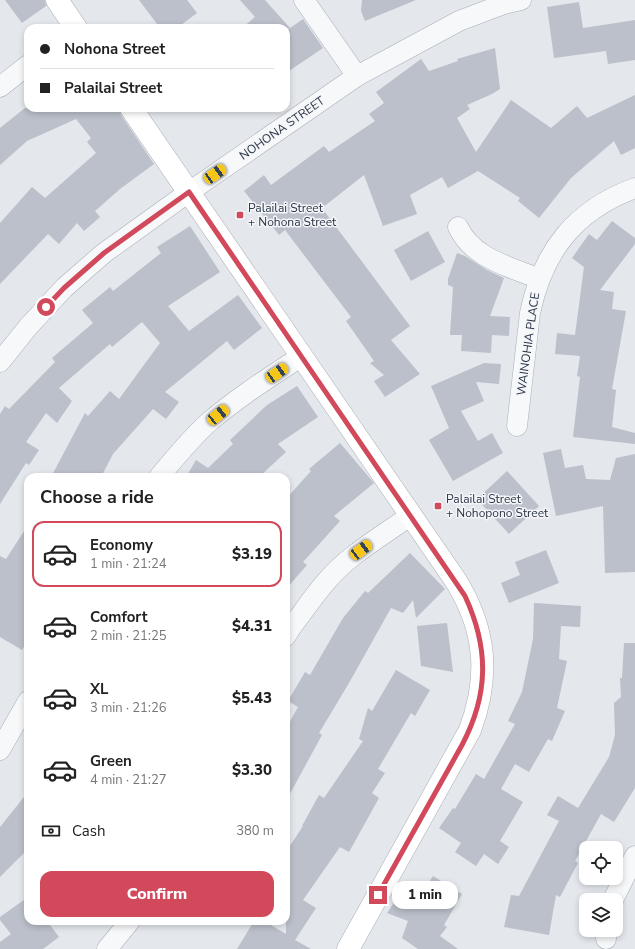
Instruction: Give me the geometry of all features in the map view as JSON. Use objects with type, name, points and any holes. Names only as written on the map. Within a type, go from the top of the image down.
[{"type":"street","points":[[57,0],[73,24]]},
{"type":"street","points":[[304,0],[357,76]]},
{"type":"street","name":"NOHONA STREET","points":[[0,362],[28,327],[64,288],[104,253],[189,192],[357,76],[459,21],[510,1]]},
{"type":"street","points":[[0,87],[24,68]]},
{"type":"street","points":[[134,112],[456,581],[473,612],[478,628],[482,651],[483,680],[481,697],[470,730],[348,949]]},
{"type":"street","name":"WAINOHIA PLACE","points":[[517,426],[530,313],[539,279],[546,263],[567,233],[593,209],[608,200],[635,188]]},
{"type":"street","points":[[458,227],[465,239],[479,253],[539,279]]},
{"type":"street","points":[[162,473],[180,451],[208,423],[239,398],[302,356]]},
{"type":"street","points":[[290,630],[318,591],[334,573],[370,543],[411,515]]},
{"type":"street","points":[[0,750],[24,708]]},
{"type":"street","points":[[616,893],[635,856]]},
{"type":"street","points":[[107,949],[127,925]]},
{"type":"building","points":[[5,0],[45,0],[46,6],[22,23]]},
{"type":"building","points":[[139,0],[187,0],[197,13],[182,24],[157,24]]},
{"type":"building","points":[[240,0],[265,0],[286,24],[247,24],[255,17]]},
{"type":"building","points":[[362,0],[416,0],[365,21],[361,11]]},
{"type":"building","points":[[579,2],[583,28],[635,20],[635,60],[608,64],[606,51],[554,58],[547,7]]},
{"type":"building","points":[[303,19],[323,48],[290,70],[290,28]]},
{"type":"building","points":[[495,48],[500,89],[467,105],[470,109],[457,118],[476,152],[511,100],[551,128],[577,106],[587,118],[635,95],[635,148],[621,155],[614,141],[571,178],[539,218],[518,201],[520,198],[478,171],[448,188],[442,177],[410,195],[417,214],[383,226],[364,175],[322,208],[410,326],[391,340],[420,374],[385,397],[374,381],[384,375],[370,363],[374,361],[346,321],[351,317],[285,230],[279,235],[244,191],[264,175],[271,185],[324,146],[329,152],[375,121],[369,114],[384,103],[376,92],[421,59],[429,71],[458,61],[457,59]]},
{"type":"building","points":[[24,109],[24,112],[120,112],[154,164],[120,189],[95,211],[100,217],[84,231],[77,223],[59,244],[48,234],[0,284],[0,223],[32,187],[45,198],[96,153],[87,142],[91,138],[76,119],[27,141],[0,165],[0,128]]},
{"type":"building","points":[[612,221],[635,238],[635,244],[600,290],[614,292],[612,309],[626,311],[612,389],[616,390],[612,427],[635,433],[635,444],[573,437],[580,377],[577,376],[580,356],[555,354],[557,333],[575,335],[584,267],[572,258],[589,234],[597,240]]},
{"type":"building","points":[[190,226],[220,272],[168,306],[189,331],[238,295],[262,328],[234,350],[227,341],[165,392],[179,402],[166,419],[153,409],[113,454],[103,473],[53,473],[85,413],[88,416],[110,391],[119,399],[160,343],[142,322],[112,347],[110,344],[59,388],[72,401],[57,423],[46,413],[26,442],[39,450],[29,465],[26,463],[0,504],[0,414],[5,406],[9,409],[55,362],[52,358],[93,323],[82,310],[110,287],[113,291],[161,253],[157,247]]},
{"type":"building","points":[[428,231],[445,262],[411,281],[394,250]]},
{"type":"building","points":[[457,253],[504,278],[490,316],[510,317],[509,336],[492,335],[491,353],[461,351],[462,335],[450,335],[453,287],[448,285],[448,279]]},
{"type":"building","points":[[484,363],[501,364],[499,384],[476,382],[484,401],[461,411],[478,441],[492,433],[503,453],[453,481],[429,440],[449,428],[431,386]]},
{"type":"building","points":[[297,386],[318,417],[278,444],[286,452],[263,473],[188,473],[196,460],[208,468],[233,444],[230,440],[267,405]]},
{"type":"building","points":[[340,443],[374,483],[334,516],[340,521],[303,562],[307,565],[290,584],[290,495],[311,471],[309,469]]},
{"type":"building","points":[[561,449],[565,468],[583,465],[586,479],[610,480],[616,458],[635,454],[635,572],[605,573],[603,506],[556,516],[543,453]]},
{"type":"building","points":[[507,471],[539,506],[509,534],[477,499]]},
{"type":"building","points":[[24,531],[24,647],[22,650],[0,637],[0,556],[6,559]]},
{"type":"building","points":[[546,550],[559,583],[509,603],[501,583],[520,575],[515,562]]},
{"type":"building","points":[[410,553],[445,589],[416,618],[413,600],[403,613],[391,608],[319,733],[322,735],[290,794],[290,722],[298,707],[290,702],[290,698],[305,672],[310,675],[343,618],[365,591],[368,593]]},
{"type":"building","points":[[534,603],[581,606],[580,627],[561,626],[559,659],[567,661],[557,708],[565,711],[552,741],[548,739],[529,772],[515,764],[501,789],[523,802],[500,841],[509,847],[498,864],[484,854],[476,866],[455,852],[461,843],[439,828],[453,808],[455,809],[476,774],[484,779],[515,724],[508,721],[522,692],[533,639]]},
{"type":"building","points":[[447,623],[453,672],[421,666],[417,626]]},
{"type":"building","points":[[624,643],[635,643],[635,788],[614,822],[601,814],[586,841],[579,841],[579,854],[575,861],[578,863],[560,897],[556,895],[549,935],[504,927],[511,895],[519,896],[559,821],[547,815],[558,796],[578,808],[609,757],[615,735],[614,703],[621,697],[620,678],[622,678]]},
{"type":"building","points":[[396,670],[430,690],[415,716],[411,713],[378,769],[385,773],[372,793],[379,798],[349,852],[340,847],[303,900],[316,908],[295,940],[311,949],[237,949],[252,925],[271,925],[286,934],[286,925],[290,925],[290,846],[303,826],[319,795],[324,798],[363,741],[359,739],[368,708],[372,711]]},
{"type":"building","points":[[24,797],[24,853],[0,877],[0,827]]},
{"type":"building","points":[[433,876],[462,894],[444,925],[447,927],[440,936],[458,949],[418,949],[402,938],[408,921],[387,913],[400,894],[415,905]]},
{"type":"building","points":[[24,900],[24,925],[50,925],[59,937],[43,949],[0,949],[0,942],[11,934],[0,920],[0,917]]},
{"type":"place","name":"Palailai Street + Nohona Street","points":[[240,215]]},
{"type":"place","name":"Palailai Street + Nohopono Street","points":[[438,506]]},
{"type":"route","points":[[46,307],[64,288],[104,253],[189,192],[465,596],[473,612],[482,645],[483,680],[481,697],[470,730],[378,895]]}]
